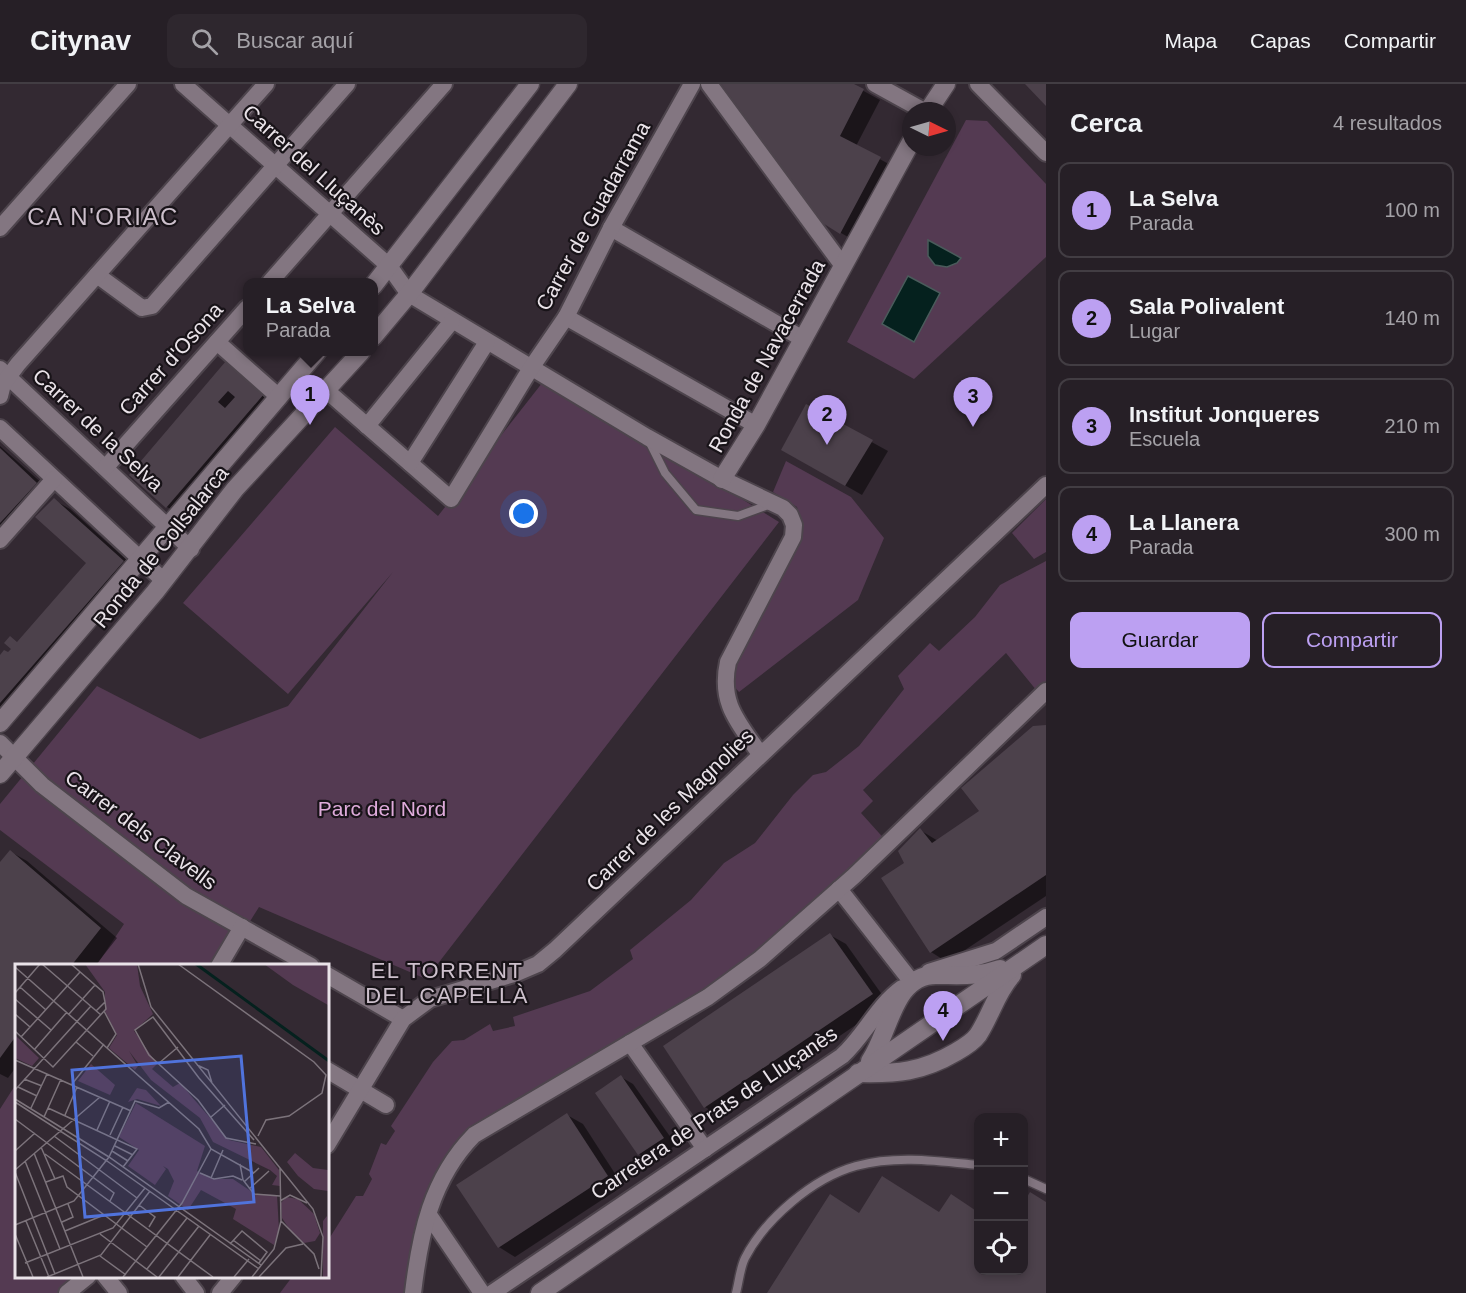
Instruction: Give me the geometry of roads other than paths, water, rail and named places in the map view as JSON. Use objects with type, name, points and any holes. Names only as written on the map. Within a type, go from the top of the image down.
[{"type":"street","points":[[2,221],[128,84]]},
{"type":"street","name":"Carrer del Lluçanès","points":[[183,84],[389,266],[409,294]]},
{"type":"street","points":[[0,396],[4,373],[97,275],[266,84]]},
{"type":"street","points":[[97,275],[142,308],[152,306],[347,84]]},
{"type":"street","points":[[274,278],[444,84]]},
{"type":"street","points":[[378,280],[530,84]]},
{"type":"street","points":[[378,331],[409,294],[568,84]]},
{"type":"street","name":"Carrer de Guadarrama","points":[[410,463],[451,500],[531,368],[566,317],[611,228],[692,84]]},
{"type":"street","points":[[709,84],[843,266]]},
{"type":"street","points":[[875,84],[909,102]]},
{"type":"street","points":[[933,102],[946,84]]},
{"type":"street","points":[[978,84],[1046,153]]},
{"type":"street","name":"Ronda de Navacerrada","points":[[760,754],[726,701],[724,685],[728,662],[793,537],[794,525],[790,515],[774,503],[722,479],[756,425],[903,156]]},
{"type":"street","points":[[611,228],[803,339]]},
{"type":"street","points":[[409,294],[647,437],[722,479]]},
{"type":"street","name":"Carrer d'Osona","points":[[106,467],[243,313]]},
{"type":"street","points":[[566,317],[756,425]]},
{"type":"street","points":[[367,426],[452,321]]},
{"type":"street","points":[[217,342],[279,397]]},
{"type":"street","points":[[327,391],[410,463],[488,342]]},
{"type":"street","name":"Ronda de Collsalarca","points":[[0,723],[170,527],[313,356]]},
{"type":"street","name":"Ronda de Collsalarca","points":[[0,774],[191,549],[236,489],[357,356]]},
{"type":"street","name":"Carrer de la Selva","points":[[4,373],[191,549]]},
{"type":"street","points":[[0,428],[164,581]]},
{"type":"street","points":[[0,540],[54,478]]},
{"type":"street","name":"Carrer de les Magnolies","points":[[328,1143],[404,1019],[429,999],[538,964],[1046,485]]},
{"type":"street","points":[[413,1293],[418,1248],[442,1176],[454,1155],[474,1135],[708,997],[760,960],[1044,697]]},
{"type":"street","name":"Carrer dels Clavells","points":[[0,744],[15,756],[42,785],[186,896],[307,964]]},
{"type":"street","points":[[839,889],[911,981]]},
{"type":"street","name":"Carretera de Prats de Lluçanès","points":[[492,1293],[842,1056],[858,1041],[873,1017],[896,992],[920,974],[970,961],[996,951],[1046,917]]},
{"type":"street","points":[[220,964],[242,927]]},
{"type":"street","points":[[540,1293],[1046,945]]},
{"type":"street","points":[[858,1073],[878,1050],[899,998],[911,981],[923,975],[966,977],[986,974],[1027,957]]},
{"type":"street","points":[[858,1073],[892,1073],[927,1068],[962,1048],[977,1036],[999,989],[1027,957]]},
{"type":"street","points":[[939,975],[969,983],[979,990],[983,1001],[981,1029]]},
{"type":"street","points":[[328,976],[404,1019]]},
{"type":"street","points":[[630,1043],[705,1149]]},
{"type":"street","points":[[328,1072],[386,1105]]},
{"type":"street","points":[[429,1215],[483,1293]]},
{"type":"street","points":[[67,1293],[85,1278]]},
{"type":"street","points":[[107,1278],[119,1293]]},
{"type":"street","points":[[185,1278],[196,1293]]},
{"type":"street","points":[[220,1293],[232,1278]]},
{"type":"lane","points":[[647,437],[665,473],[696,510],[738,516],[774,503]]},
{"type":"lane","points":[[736,1293],[745,1258],[780,1210],[814,1186],[855,1166],[913,1159],[974,1165]]},
{"type":"lane","points":[[1028,1181],[1046,1189]]},
{"type":"place","name":"La Selva","points":[[310,425]]},
{"type":"place","name":"Institut Jonqueres","points":[[973,427]]},
{"type":"place","name":"Sala Polivalent","points":[[827,445]]},
{"type":"place","name":"La Llanera","points":[[943,1041]]},
{"type":"district","name":"CA N'ORIAC","points":[[103,217]]},
{"type":"district","name":"EL TORRENT DEL CAPELLÀ","points":[[447,982]]},
{"type":"park label","name":"Parc del Nord","points":[[382,809]]}]
